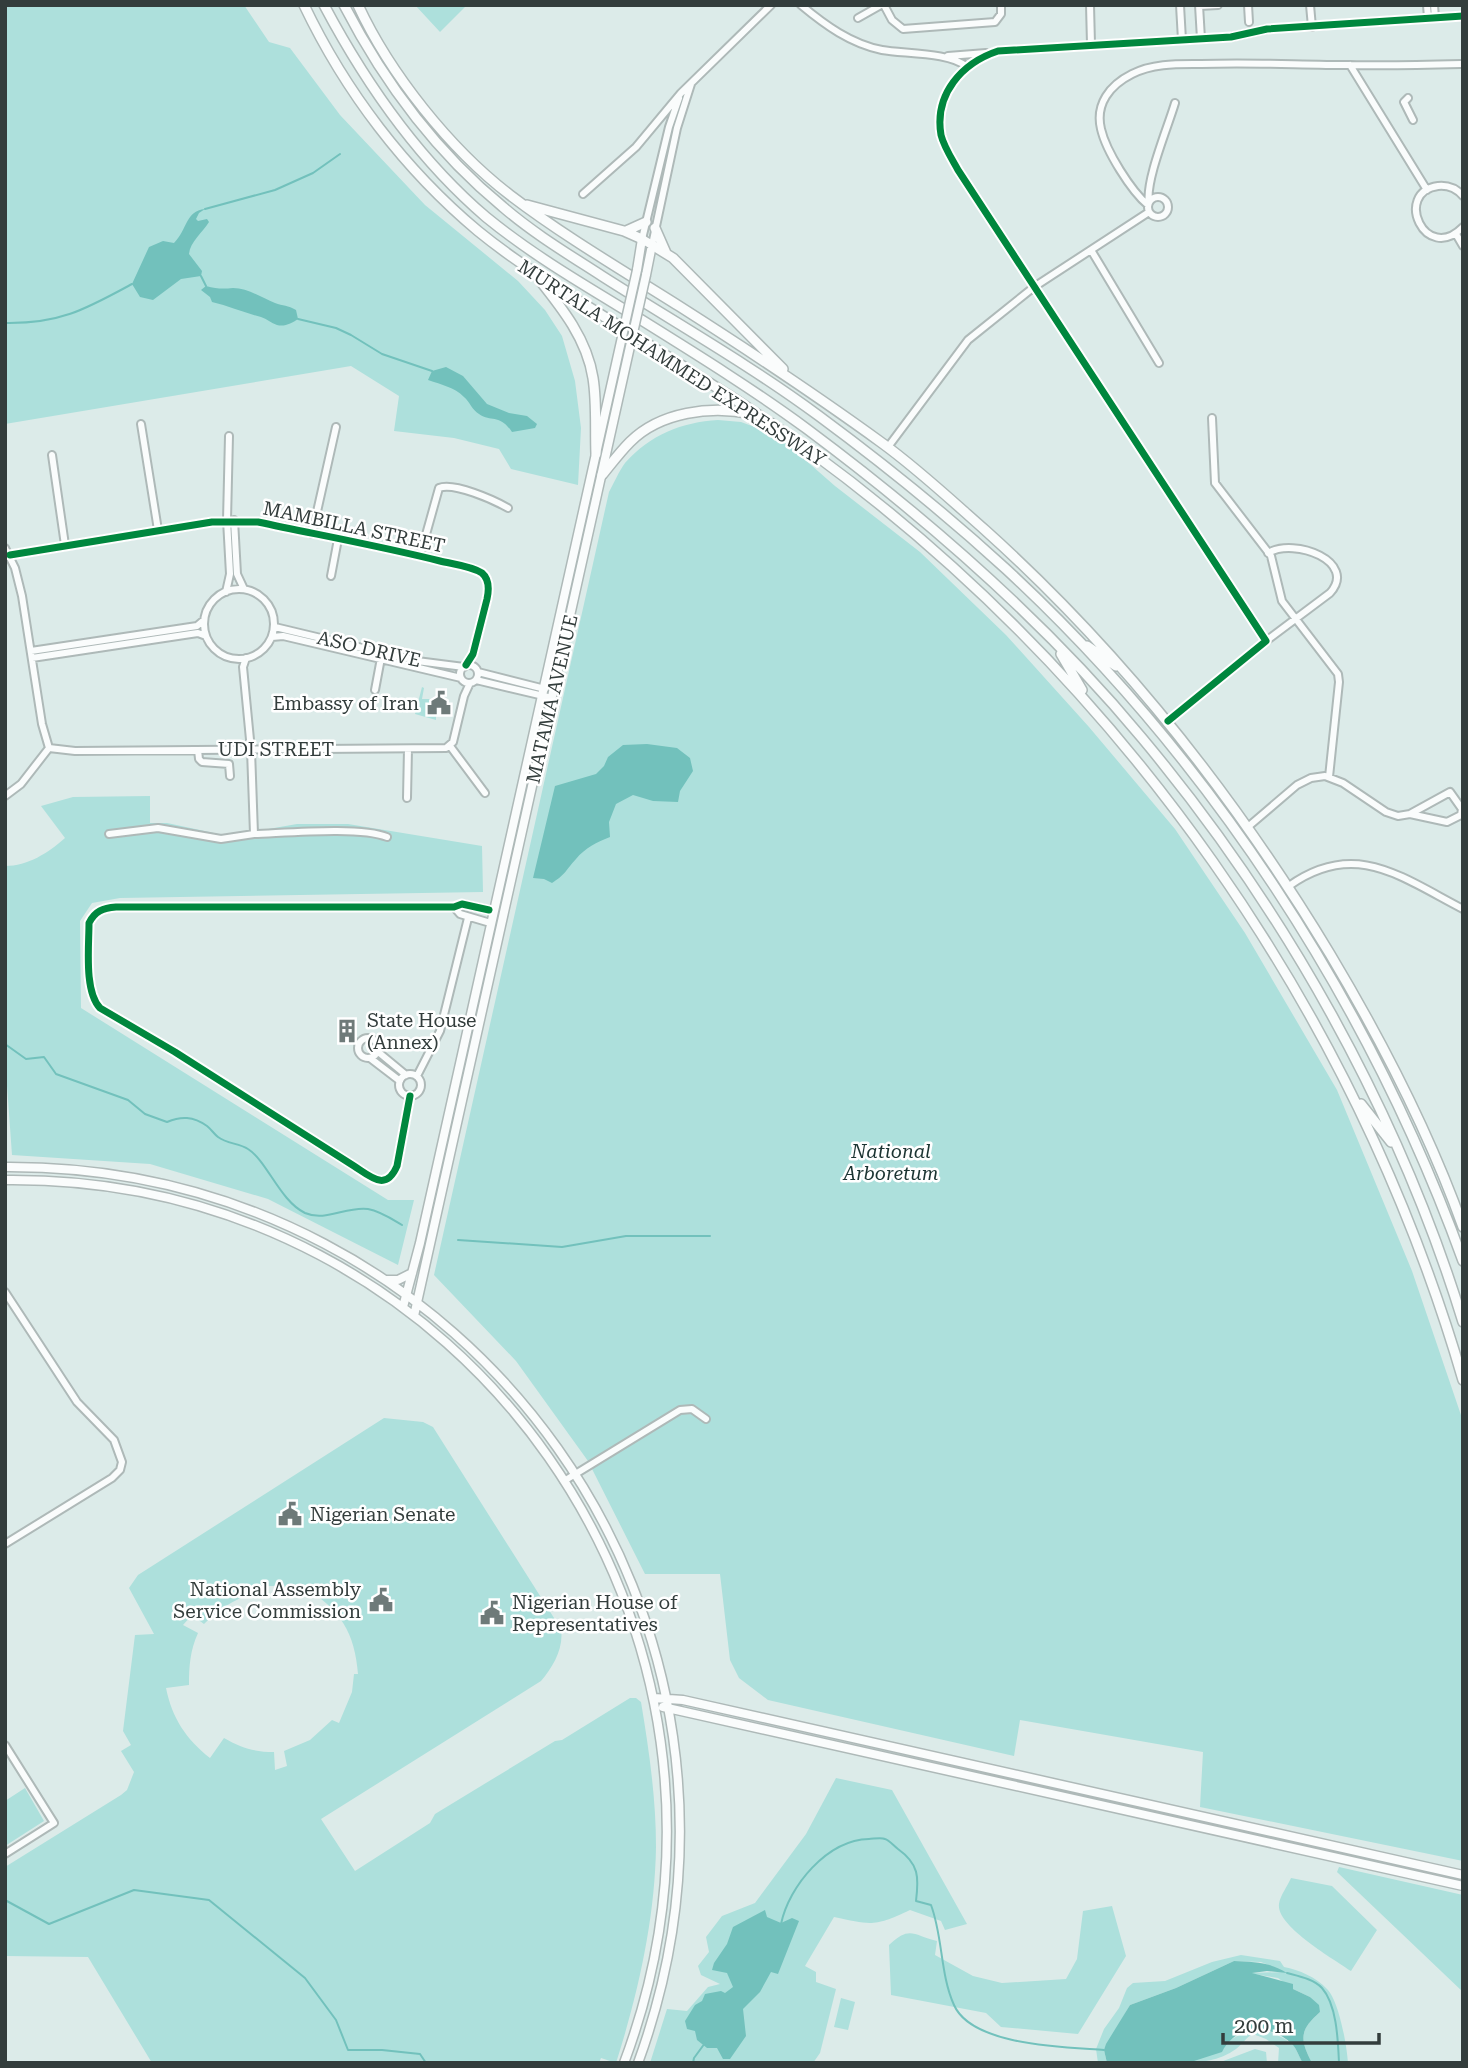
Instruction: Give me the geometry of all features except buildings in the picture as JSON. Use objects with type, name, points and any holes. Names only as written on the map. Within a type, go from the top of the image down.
[{"type":"highway","name":"MURTALA MOHAMMED EXPRESSWAY","points":[[304,5],[325,46],[356,96],[410,166],[470,224],[533,271],[810,451],[937,553],[992,603],[1088,703],[1154,781],[1224,878],[1294,987],[1349,1088],[1412,1227],[1463,1380]]},
{"type":"highway","name":"MURTALA MOHAMMED EXPRESSWAY","points":[[324,5],[362,72],[389,112],[431,161],[485,216],[552,264],[655,328],[805,428],[901,502],[956,549],[1055,643],[1143,738],[1230,852],[1344,1035],[1367,1079],[1398,1150],[1463,1322]]},
{"type":"highway","name":"MURTALA MOHAMMED EXPRESSWAY","points":[[344,5],[375,62],[398,95],[459,167],[502,207],[570,256],[817,414],[937,508],[1006,569],[1072,635],[1172,750],[1222,813],[1321,963],[1382,1074],[1463,1261]]},
{"type":"highway","points":[[358,5],[390,62],[424,107],[475,164],[523,204],[593,252],[794,381],[888,447],[1005,548],[1049,590],[1121,668],[1168,721],[1249,826],[1289,886],[1363,1010],[1424,1132],[1463,1227]]},
{"type":"highway","points":[[523,204],[626,231],[642,239]]},
{"type":"highway","points":[[626,231],[646,222]]},
{"type":"highway","points":[[655,228],[667,254]]},
{"type":"highway","points":[[652,245],[667,254],[794,381]]},
{"type":"highway","points":[[533,271],[568,315],[588,357],[593,377],[596,454]]},
{"type":"highway","points":[[602,475],[631,442],[648,428],[671,418],[714,410],[758,415]]},
{"type":"highway","points":[[1072,635],[1121,668]]},
{"type":"highway","points":[[1055,643],[1088,703]]},
{"type":"highway","points":[[1349,1088],[1398,1150]]},
{"type":"highway","points":[[1424,1132],[1439,1201]]},
{"type":"main road","points":[[642,239],[652,245]]},
{"type":"main road","name":"MATAMA AVENUE","points":[[403,1307],[642,239]]},
{"type":"main road","name":"MATAMA AVENUE","points":[[414,1316],[652,245]]},
{"type":"main road","points":[[579,528],[590,530]]},
{"type":"main road","points":[[478,980],[488,983]]},
{"type":"main road","points":[[5,1167],[94,1172],[152,1182],[248,1209],[312,1236],[417,1302],[495,1370],[544,1428],[575,1474],[625,1564],[649,1627],[667,1702],[677,1763],[681,1827],[678,1894],[660,1998],[638,2063]]},
{"type":"main road","points":[[5,1180],[66,1182],[123,1189],[176,1201],[244,1221],[329,1259],[414,1316],[485,1378],[533,1434],[598,1541],[642,1649],[655,1702],[666,1793],[663,1892],[646,1994],[624,2063]]},
{"type":"main road","points":[[384,1280],[398,1280],[412,1273]]},
{"type":"main road","points":[[661,1677],[673,1693],[683,1700]]},
{"type":"main road","points":[[655,1702],[683,1700],[1463,1875]]},
{"type":"main road","points":[[667,1702],[686,1710],[1463,1886]]},
{"type":"main road","points":[[671,1726],[679,1714],[686,1710]]},
{"type":"street","points":[[801,5],[854,42],[880,50],[954,60],[967,67]]},
{"type":"street","points":[[858,18],[882,5],[892,20],[903,29],[995,22],[1002,14],[1001,5]]},
{"type":"street","points":[[1090,5],[1091,44]]},
{"type":"street","points":[[1180,5],[1182,40]]},
{"type":"street","points":[[1201,39],[1199,6],[1218,5]]},
{"type":"street","points":[[1248,5],[1249,22]]},
{"type":"street","points":[[1310,5],[1312,27]]},
{"type":"street","points":[[1427,5],[1431,18]]},
{"type":"street","points":[[1431,18],[1434,5]]},
{"type":"street","points":[[583,194],[636,146],[681,93],[770,6]]},
{"type":"street","points":[[939,58],[1091,44],[1231,37],[1257,30],[1463,16]]},
{"type":"street","points":[[998,51],[976,59],[956,78],[943,103],[940,118],[944,144],[1266,642]]},
{"type":"street","points":[[939,58],[954,66],[956,78]]},
{"type":"street","points":[[1149,207],[1113,158],[1100,123],[1100,106],[1112,89],[1141,70],[1167,65],[1234,63],[1463,64]]},
{"type":"street","points":[[1350,65],[1427,190]]},
{"type":"street","name":"MATAMA AVENUE","points":[[652,245],[677,128],[692,83]]},
{"type":"street","name":"MATAMA AVENUE","points":[[642,239],[669,127],[681,93]]},
{"type":"street","points":[[1408,98],[1404,106],[1413,120]]},
{"type":"street","points":[[1149,207],[1151,181],[1174,103]]},
{"type":"street","points":[[1463,196],[1449,186],[1441,185],[1427,190],[1419,198],[1416,207],[1418,224],[1431,235],[1448,237],[1463,227]]},
{"type":"street","points":[[888,447],[968,340],[1034,287],[1091,250],[1149,207]]},
{"type":"street","points":[[1455,234],[1463,246]]},
{"type":"street","points":[[1091,250],[1159,363]]},
{"type":"street","points":[[1212,418],[1215,483],[1269,553],[1274,564],[1280,597],[1336,670],[1339,678],[1329,777]]},
{"type":"street","points":[[141,424],[158,530]]},
{"type":"street","points":[[312,534],[336,426]]},
{"type":"street","points":[[226,592],[230,574],[229,436]]},
{"type":"street","points":[[51,455],[65,545]]},
{"type":"street","points":[[420,556],[439,488],[447,486],[494,499],[508,508]]},
{"type":"street","points":[[231,520],[237,574],[244,589]]},
{"type":"street","name":"MAMBILLA STREET","points":[[10,555],[231,520],[258,522],[420,556],[469,568],[483,574],[486,579],[489,590],[473,653]]},
{"type":"street","points":[[331,576],[338,539]]},
{"type":"street","points":[[1168,721],[1334,588],[1337,578],[1335,572],[1324,558],[1311,550],[1284,547],[1269,553]]},
{"type":"street","points":[[5,548],[19,581],[42,723],[49,748],[21,784],[5,796]]},
{"type":"street","points":[[244,589],[265,600],[273,613],[275,627],[272,637],[261,651],[246,658],[234,659],[221,654],[203,634],[32,654],[189,627],[202,623],[214,599],[226,592],[244,589]]},
{"type":"street","points":[[205,618],[207,638]]},
{"type":"street","name":"ASO DRIVE","points":[[275,627],[417,660],[477,670]]},
{"type":"street","name":"ASO DRIVE","points":[[272,637],[283,636],[473,682]]},
{"type":"street","points":[[464,696],[460,672],[473,653]]},
{"type":"street","points":[[473,653],[477,670],[464,696],[450,746],[485,793]]},
{"type":"street","points":[[246,658],[243,667],[251,750],[254,834]]},
{"type":"street","points":[[375,690],[381,658]]},
{"type":"street","points":[[477,670],[553,695]]},
{"type":"street","points":[[473,682],[542,692]]},
{"type":"street","name":"UDI STREET","points":[[49,748],[75,751],[408,749],[450,746]]},
{"type":"street","points":[[407,798],[408,749]]},
{"type":"street","points":[[198,750],[199,760],[202,762],[229,764],[230,776]]},
{"type":"street","points":[[1249,826],[1297,785],[1311,778],[1329,777],[1343,783],[1398,816],[1410,814],[1450,792],[1462,809],[1461,815],[1447,822],[1410,814]]},
{"type":"street","points":[[109,834],[158,828],[221,839],[254,834],[348,832],[376,833],[387,837]]},
{"type":"street","points":[[1289,886],[1319,868],[1350,862],[1366,864],[1382,869],[1463,909]]},
{"type":"street","points":[[410,1096],[397,1166],[394,1174],[381,1181],[100,1008],[90,989],[89,923],[98,911],[116,907],[454,907],[462,904],[489,911]]},
{"type":"street","points":[[454,907],[468,918],[487,922]]},
{"type":"street","points":[[417,1076],[440,1031],[468,918]]},
{"type":"street","points":[[370,1058],[377,1052],[378,1045],[368,1038],[358,1046],[359,1053],[400,1081],[401,1091],[410,1096],[421,1088],[417,1076]]},
{"type":"street","points":[[377,1052],[406,1075],[417,1076]]},
{"type":"street","points":[[400,1081],[406,1075]]},
{"type":"street","points":[[5,1292],[77,1402],[114,1440],[122,1462],[120,1470],[112,1478],[5,1544]]},
{"type":"street","points":[[564,1481],[680,1410],[692,1409],[706,1419]]},
{"type":"street","points":[[5,1745],[54,1823],[5,1854]]},
{"type":"green space","points":[[5,5],[244,5],[269,42],[290,48],[340,115],[425,205],[518,281],[545,310],[562,336],[575,381],[581,428],[578,485],[511,469],[499,449],[454,438],[394,431],[399,396],[351,366],[5,424]]},
{"type":"green space","points":[[415,5],[467,5],[440,32]]},
{"type":"green space","name":"National Arboretum","points":[[718,420],[741,422],[763,430],[787,444],[835,486],[920,552],[1006,635],[1089,727],[1175,829],[1245,933],[1337,1090],[1412,1271],[1463,1421],[1463,1861],[1200,1807],[1203,1752],[1020,1720],[1014,1756],[768,1700],[739,1678],[730,1660],[720,1574],[645,1574],[588,1461],[516,1361],[434,1275],[609,492],[625,463],[645,445],[679,427]]},
{"type":"green space","points":[[422,687],[422,699],[430,699],[430,702],[436,698],[446,700],[445,704],[441,701],[438,707],[430,705],[428,716],[436,716],[436,720],[415,714]]},
{"type":"green space","points":[[150,796],[150,823],[167,823],[228,836],[297,824],[348,824],[482,846],[483,892],[120,898],[92,903],[80,921],[81,1008],[388,1200],[414,1200],[398,1265],[268,1199],[150,1164],[12,1155],[5,1058],[5,866],[22,864],[37,858],[65,838],[41,806],[73,797]]},
{"type":"green space","points":[[384,1418],[423,1422],[433,1427],[561,1629],[559,1650],[541,1681],[321,1819],[355,1871],[430,1823],[435,1814],[555,1741],[562,1740],[630,1698],[641,1702],[653,1792],[655,1874],[644,1956],[616,2063],[601,2058],[599,2063],[152,2063],[88,1957],[5,1956],[5,1867],[121,1795],[127,1790],[134,1772],[121,1751],[131,1745],[123,1731],[135,1635],[154,1634],[129,1588],[138,1575]],"holes":[[[253,1586],[278,1586],[302,1592],[305,1588],[328,1605],[344,1624],[353,1646],[358,1674],[354,1674],[352,1692],[339,1723],[332,1720],[310,1740],[284,1751],[287,1766],[275,1770],[274,1752],[248,1749],[224,1738],[210,1758],[181,1727],[166,1688],[189,1685],[190,1659],[198,1633],[183,1625],[192,1615],[204,1624],[226,1606],[253,1594]]]},
{"type":"green space","points":[[836,1778],[892,1790],[967,1924],[945,1930],[941,1921],[910,1910],[873,1923],[834,1917],[805,1966],[816,1972],[816,1982],[836,1989],[820,2053],[813,2063],[650,2063],[667,2009],[687,2011],[708,1987],[720,1984],[701,1975],[698,1966],[709,1952],[706,1937],[722,1916],[755,1903],[806,1834]]},
{"type":"green space","points":[[25,1788],[44,1821],[5,1846],[5,1801]]},
{"type":"green space","points":[[1339,1867],[1463,1895],[1463,1992],[1337,1872]]},
{"type":"green space","points":[[1291,1878],[1332,1886],[1377,1930],[1351,1971],[1296,1932],[1281,1913],[1279,1904]]},
{"type":"green space","points":[[1112,1906],[1126,1956],[1078,2034],[1001,2027],[986,2013],[891,1995],[889,1945],[902,1935],[912,1933],[937,1941],[935,1955],[973,1976],[1002,1983],[1066,1979],[1077,1959],[1083,1911]]},
{"type":"green space","points":[[1241,1955],[1280,1961],[1284,1967],[1307,1975],[1327,1989],[1339,2013],[1348,2063],[1312,2063],[1305,2047],[1304,2035],[1308,2024],[1320,2012],[1310,1997],[1278,1978],[1248,1973],[1285,1972],[1261,1962],[1234,1961],[1176,1988],[1130,2005],[1104,2050],[1107,2063],[1098,2063],[1096,2049],[1104,2029],[1119,2008],[1127,1988],[1133,1983],[1165,1981],[1212,1962]]},
{"type":"green space","points":[[841,1998],[855,2002],[848,2030],[834,2027]]},
{"type":"green space","points":[[1261,2027],[1294,2046],[1303,2063],[1278,2063],[1279,2048],[1253,2034],[1236,2049],[1216,2059],[1179,2063],[1201,2057],[1239,2035]]},
{"type":"green space","points":[[1255,2049],[1266,2052],[1267,2063],[1218,2063]]},
{"type":"shaded area","points":[[205,209],[196,219],[207,219],[209,222],[194,241],[189,254],[202,271],[201,276],[181,279],[153,300],[140,297],[132,284],[149,247],[163,241],[174,243],[190,217],[198,210]]},
{"type":"shaded area","points":[[206,286],[249,291],[296,310],[298,319],[286,325],[277,325],[261,317],[212,302],[201,290]]},
{"type":"shaded area","points":[[446,367],[463,376],[487,404],[509,413],[527,416],[537,424],[535,428],[512,432],[503,422],[484,417],[477,412],[456,391],[428,380],[432,371]]},
{"type":"shaded area","points":[[647,744],[677,748],[690,758],[693,771],[680,791],[678,802],[653,801],[633,795],[616,804],[609,822],[610,837],[583,852],[563,875],[552,883],[533,878],[555,786],[596,774],[608,757],[623,745]]},
{"type":"shaded area","points":[[765,1910],[767,1917],[781,1923],[792,1918],[799,1921],[778,1974],[771,1972],[760,1992],[743,2009],[746,2036],[730,2059],[723,2059],[717,2048],[707,2048],[697,2040],[695,2031],[687,2029],[685,2021],[705,1994],[721,1991],[725,1993],[733,1987],[727,1973],[712,1970],[714,1963],[727,1944],[733,1927]]},
{"type":"shaded area","points":[[1234,1961],[1262,1963],[1281,1969],[1287,1973],[1252,1973],[1293,1984],[1293,1989],[1319,2005],[1320,2012],[1308,2024],[1304,2035],[1305,2047],[1312,2063],[1303,2063],[1294,2046],[1283,2037],[1274,2032],[1254,2030],[1236,2036],[1222,2052],[1194,2061],[1107,2063],[1104,2050],[1106,2044],[1130,2005],[1176,1988]]},
{"type":"waterway","points":[[205,209],[275,190],[313,173],[340,154]]},
{"type":"waterway","points":[[201,276],[206,286]]},
{"type":"waterway","points":[[5,323],[57,318],[100,301],[132,284]]},
{"type":"waterway","points":[[298,319],[336,328],[382,354],[432,371]]},
{"type":"waterway","points":[[5,1044],[26,1059],[44,1057],[56,1074],[128,1100],[145,1114],[167,1122],[187,1118],[197,1120],[217,1136],[244,1147],[255,1155],[288,1200],[305,1213],[321,1216],[368,1209],[402,1225]]},
{"type":"waterway","points":[[458,1240],[562,1247],[626,1236],[710,1236]]},
{"type":"waterway","points":[[781,1924],[785,1909],[801,1881],[825,1856],[853,1841],[879,1838],[887,1840],[914,1866],[917,1878],[916,1901],[931,1905],[949,1993],[964,2019],[980,2029],[1021,2042],[1104,2050]]},
{"type":"waterway","points":[[5,1900],[49,1924],[134,1890],[209,1900],[305,1978],[336,2020],[348,2050],[420,2054],[426,2063]]},
{"type":"waterway","points":[[1287,1973],[1315,1982],[1327,1995],[1336,2024],[1339,2063]]},
{"type":"waterway","points":[[693,2063],[705,2043]]},
{"type":"cycle path","points":[[1168,721],[1266,641],[958,170],[941,135],[940,120],[946,94],[962,72],[973,63],[998,51],[1231,37],[1267,29],[1463,16]]},
{"type":"cycle path","points":[[10,555],[212,522],[258,522],[461,566],[482,573],[488,588],[473,654],[466,665]]},
{"type":"cycle path","points":[[410,1096],[397,1166],[388,1179],[372,1178],[175,1052],[100,1008],[89,980],[89,923],[100,911],[116,907],[454,907],[462,904],[489,910]]},
{"type":"place","name":"Embassy of Iran","points":[[439,703]]},
{"type":"place","name":"State House (Annex)","points":[[347,1031]]},
{"type":"place","name":"Nigerian Senate","points":[[290,1514]]},
{"type":"place","name":"National Assembly Service Commission","points":[[381,1600]]},
{"type":"place","name":"Nigerian House of Representatives","points":[[492,1613]]}]
